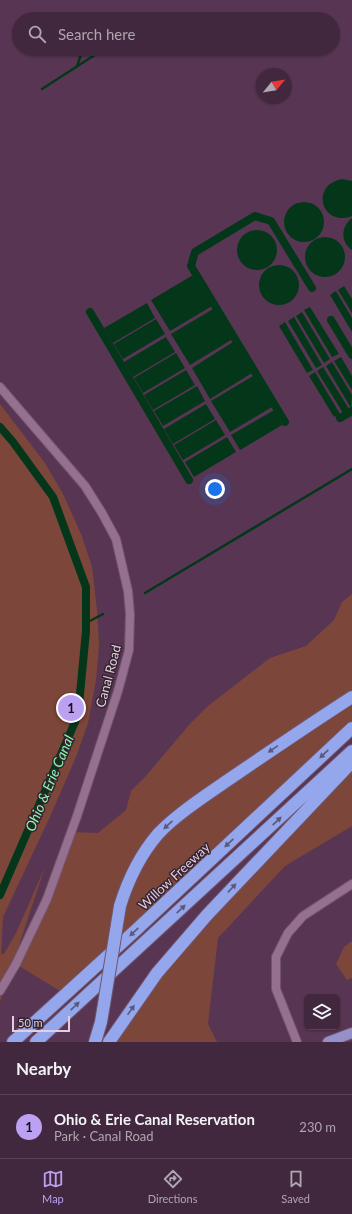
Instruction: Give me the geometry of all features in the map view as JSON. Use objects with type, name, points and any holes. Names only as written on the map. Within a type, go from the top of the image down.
[{"type":"highway","points":[[94,1042],[101,1022],[120,906],[128,883],[142,855],[159,834],[174,820],[259,759],[352,696]]},
{"type":"highway","name":"Willow Freeway","points":[[12,1042],[136,930],[352,728]]},
{"type":"highway","points":[[36,1042],[352,752]]},
{"type":"highway","points":[[109,1042],[157,973],[207,915],[352,762]]},
{"type":"main road","points":[[328,1042],[352,1033]]},
{"type":"street","name":"Canal Road","points":[[0,387],[85,486],[102,512],[116,539],[128,590],[130,614],[129,650],[120,685],[77,816],[47,899],[16,964],[0,991]]},
{"type":"street","points":[[297,1042],[276,989],[276,957],[288,933],[303,916],[352,884]]},
{"type":"shaded area","points":[[342,179],[352,181],[352,216],[342,218],[333,216],[327,211],[323,204],[323,197],[325,189],[332,183]]},
{"type":"shaded area","points":[[304,202],[312,204],[318,208],[322,214],[324,222],[322,230],[318,236],[312,240],[304,242],[296,240],[290,236],[286,230],[284,222],[286,214],[290,208],[296,204]]},
{"type":"shaded area","points":[[352,218],[352,250],[345,243],[343,234],[348,221]]},
{"type":"shaded area","points":[[257,230],[268,233],[274,239],[277,250],[274,261],[268,267],[257,270],[246,267],[240,261],[237,250],[240,239],[246,233]]},
{"type":"shaded area","points":[[325,237],[333,239],[339,243],[343,249],[345,257],[343,265],[339,271],[333,275],[325,277],[317,275],[311,271],[307,265],[305,257],[307,249],[311,243],[317,239]]},
{"type":"shaded area","points":[[279,265],[290,268],[296,274],[299,285],[296,296],[290,302],[279,305],[268,302],[262,296],[259,285],[262,274],[268,268]]},
{"type":"shaded area","points":[[193,275],[212,306],[170,331],[151,300]]},
{"type":"shaded area","points":[[344,286],[352,299],[352,313],[338,290]]},
{"type":"shaded area","points":[[336,291],[352,318],[352,332],[330,295]]},
{"type":"shaded area","points":[[147,303],[155,318],[113,343],[104,328]]},
{"type":"shaded area","points":[[310,307],[339,354],[332,357],[304,310]]},
{"type":"shaded area","points":[[213,309],[231,340],[190,365],[171,334]]},
{"type":"shaded area","points":[[302,312],[330,359],[324,363],[296,316]]},
{"type":"shaded area","points":[[294,317],[322,365],[316,368],[288,321]]},
{"type":"shaded area","points":[[156,319],[165,334],[123,359],[114,344]]},
{"type":"shaded area","points":[[285,322],[313,370],[307,373],[279,326]]},
{"type":"shaded area","points":[[166,337],[175,352],[133,377],[124,362]]},
{"type":"shaded area","points":[[233,342],[252,373],[210,399],[192,368]]},
{"type":"shaded area","points":[[176,353],[185,368],[143,393],[134,378]]},
{"type":"shaded area","points":[[341,357],[352,376],[352,390],[334,361]]},
{"type":"shaded area","points":[[332,362],[352,395],[351,408],[326,366]]},
{"type":"shaded area","points":[[323,367],[349,409],[343,413],[317,371]]},
{"type":"shaded area","points":[[186,370],[195,385],[153,410],[144,395]]},
{"type":"shaded area","points":[[315,372],[340,414],[334,417],[309,376]]},
{"type":"shaded area","points":[[253,376],[272,407],[230,432],[211,401]]},
{"type":"shaded area","points":[[197,386],[205,401],[163,426],[154,411]]},
{"type":"shaded area","points":[[0,404],[45,463],[63,494],[81,534],[92,567],[99,645],[96,680],[88,723],[76,757],[3,917],[1,954],[4,954],[17,931],[45,867],[0,1002]]},
{"type":"shaded area","points":[[206,404],[215,419],[173,444],[164,429]]},
{"type":"shaded area","points":[[274,410],[282,425],[240,450],[231,435]]},
{"type":"shaded area","points":[[216,420],[225,435],[183,460],[174,445]]},
{"type":"shaded area","points":[[227,437],[236,452],[194,477],[185,462]]},
{"type":"shaded area","points":[[352,594],[352,728],[65,994],[16,964],[71,832],[98,833],[126,810],[131,791],[145,777],[189,725],[208,706],[270,658],[306,646],[334,620],[342,602]]},
{"type":"shaded area","points":[[352,762],[352,826],[285,866],[218,938],[208,1024],[217,1042],[109,1042],[157,973]]},
{"type":"shaded area","points":[[352,941],[352,978],[347,980],[336,964],[344,947]]},
{"type":"waterway","points":[[77,66],[81,56]]},
{"type":"waterway","points":[[42,89],[93,56]]},
{"type":"waterway","points":[[285,422],[191,266],[195,252],[255,216],[271,221],[312,288]]},
{"type":"waterway","points":[[90,312],[189,480]]},
{"type":"waterway","points":[[331,320],[352,355]]},
{"type":"waterway","points":[[340,418],[352,411]]},
{"type":"waterway","name":"Ohio & Erie Canal","points":[[0,427],[13,442],[53,497],[86,587],[86,631],[78,715],[0,895]]},
{"type":"waterway","points":[[145,593],[352,469]]},
{"type":"waterway","points":[[86,623],[103,614]]},
{"type":"place","name":"Ohio & Erie Canal Reservation","points":[[71,708]]}]
